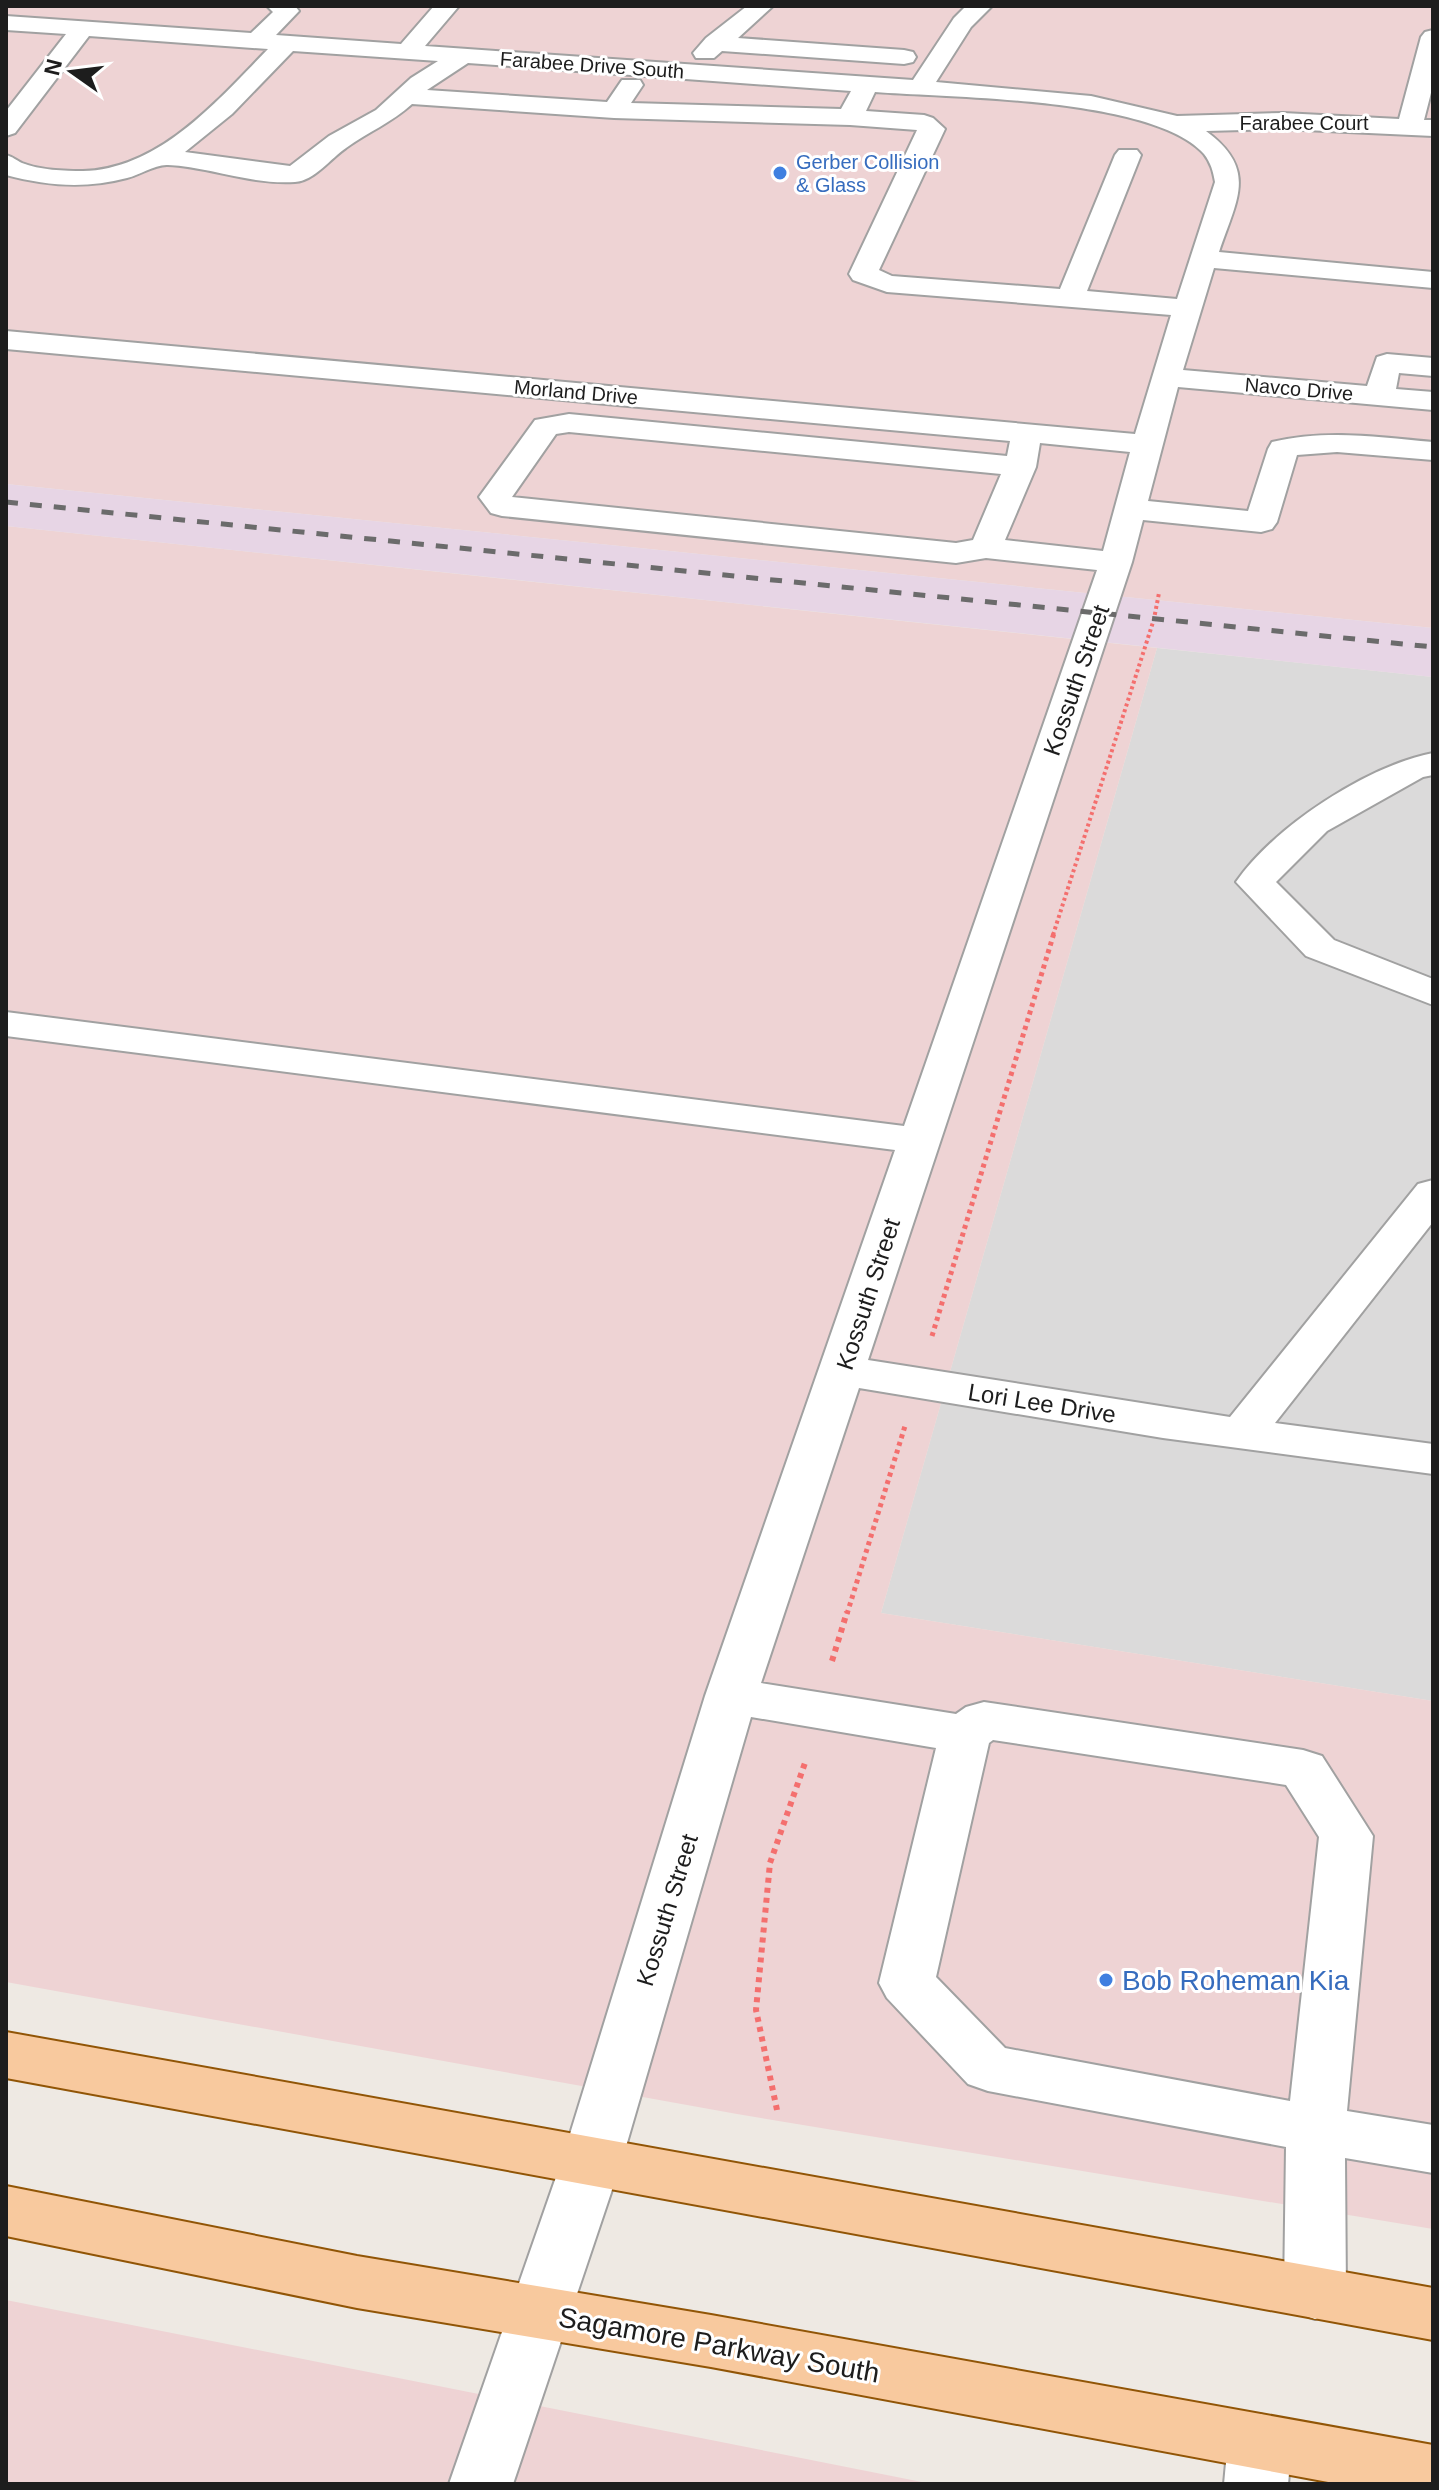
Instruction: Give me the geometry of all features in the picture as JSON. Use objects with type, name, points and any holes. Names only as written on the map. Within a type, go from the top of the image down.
[{"type":"main road","points":[[6,2055],[1433,2314]]},
{"type":"main road","name":"Sagamore Parkway South","points":[[6,2211],[541,2315],[711,2341],[1258,2463],[1433,2473]]},
{"type":"street","points":[[257,41],[287,11],[279,6]]},
{"type":"street","points":[[407,52],[447,6]]},
{"type":"street","points":[[688,72],[714,43],[761,6]]},
{"type":"street","points":[[920,88],[962,23],[980,6]]},
{"type":"street","name":"Farabee Drive South","points":[[6,23],[1094,103],[1174,124]]},
{"type":"street","points":[[6,128],[83,28]]},
{"type":"street","points":[[1421,128],[1433,37]]},
{"type":"street","points":[[6,163],[12,169],[89,179],[132,171],[186,143],[287,43]]},
{"type":"street","points":[[714,43],[939,60]]},
{"type":"street","points":[[160,156],[247,170],[296,174],[338,141],[385,115],[406,86],[462,56]]},
{"type":"street","points":[[614,110],[642,69]]},
{"type":"street","points":[[259,71],[290,73]]},
{"type":"street","points":[[850,117],[866,84]]},
{"type":"street","points":[[406,86],[614,110],[850,117],[924,123],[932,129],[863,274],[887,284],[1188,308]]},
{"type":"street","name":"Farabee Court","points":[[1174,124],[1283,121],[1421,128]]},
{"type":"street","name":"Kossuth Street","points":[[481,2484],[592,2160],[731,1696],[1116,562],[1146,444],[1228,182],[1224,163],[1205,142],[1174,124]]},
{"type":"street","points":[[1070,299],[1128,155]]},
{"type":"street","points":[[1203,259],[1433,280]]},
{"type":"street","name":"Morland Drive","points":[[6,340],[1146,444]]},
{"type":"street","points":[[1379,396],[1387,363],[1433,367]]},
{"type":"street","name":"Navco Drive","points":[[1166,377],[1433,401]]},
{"type":"street","points":[[569,423],[588,393]]},
{"type":"street","points":[[1020,467],[569,423],[546,426],[495,497],[502,506],[956,553],[986,548],[1116,562]]},
{"type":"street","points":[[986,548],[1020,467],[1026,433]]},
{"type":"street","points":[[1130,509],[1261,522],[1283,449],[1299,444],[1433,451]]},
{"type":"street","points":[[1433,764],[1412,768],[1314,823],[1255,882],[1320,948],[1433,993]]},
{"type":"street","points":[[6,1024],[918,1140]]},
{"type":"street","points":[[1243,1432],[1433,1193]]},
{"type":"street","name":"Lori Lee Drive","points":[[843,1371],[1163,1423],[1433,1459]]},
{"type":"street","points":[[731,1696],[965,1734]]},
{"type":"street","points":[[1315,2293],[1316,2129],[1346,1836],[1303,1769],[984,1720],[965,1734],[907,1983],[988,2068],[1316,2129],[1433,2149]]},
{"type":"path","points":[[931,1339],[1036,988],[1154,619],[1177,514]]},
{"type":"path","points":[[777,2110],[756,2010],[770,1863],[809,1751],[832,1660],[905,1425]]},
{"type":"shaded area","points":[[6,6],[1433,6],[1433,628],[6,484]]},
{"type":"shaded area","points":[[6,484],[1433,628],[1433,677],[6,526]]},
{"type":"shaded area","points":[[6,526],[1157,648],[881,1613],[1433,1701],[1433,2229],[737,2114],[6,1982]]},
{"type":"shaded area","points":[[1157,648],[1433,677],[1433,1701],[881,1613]]},
{"type":"shaded area","points":[[6,2300],[932,2484],[6,2484]]},
{"type":"railway","points":[[6,502],[1433,647]]},
{"type":"place","name":"Gerber Collision & Glass","points":[[780,173]]},
{"type":"place","name":"Bob Roheman Kia","points":[[1106,1980]]}]
